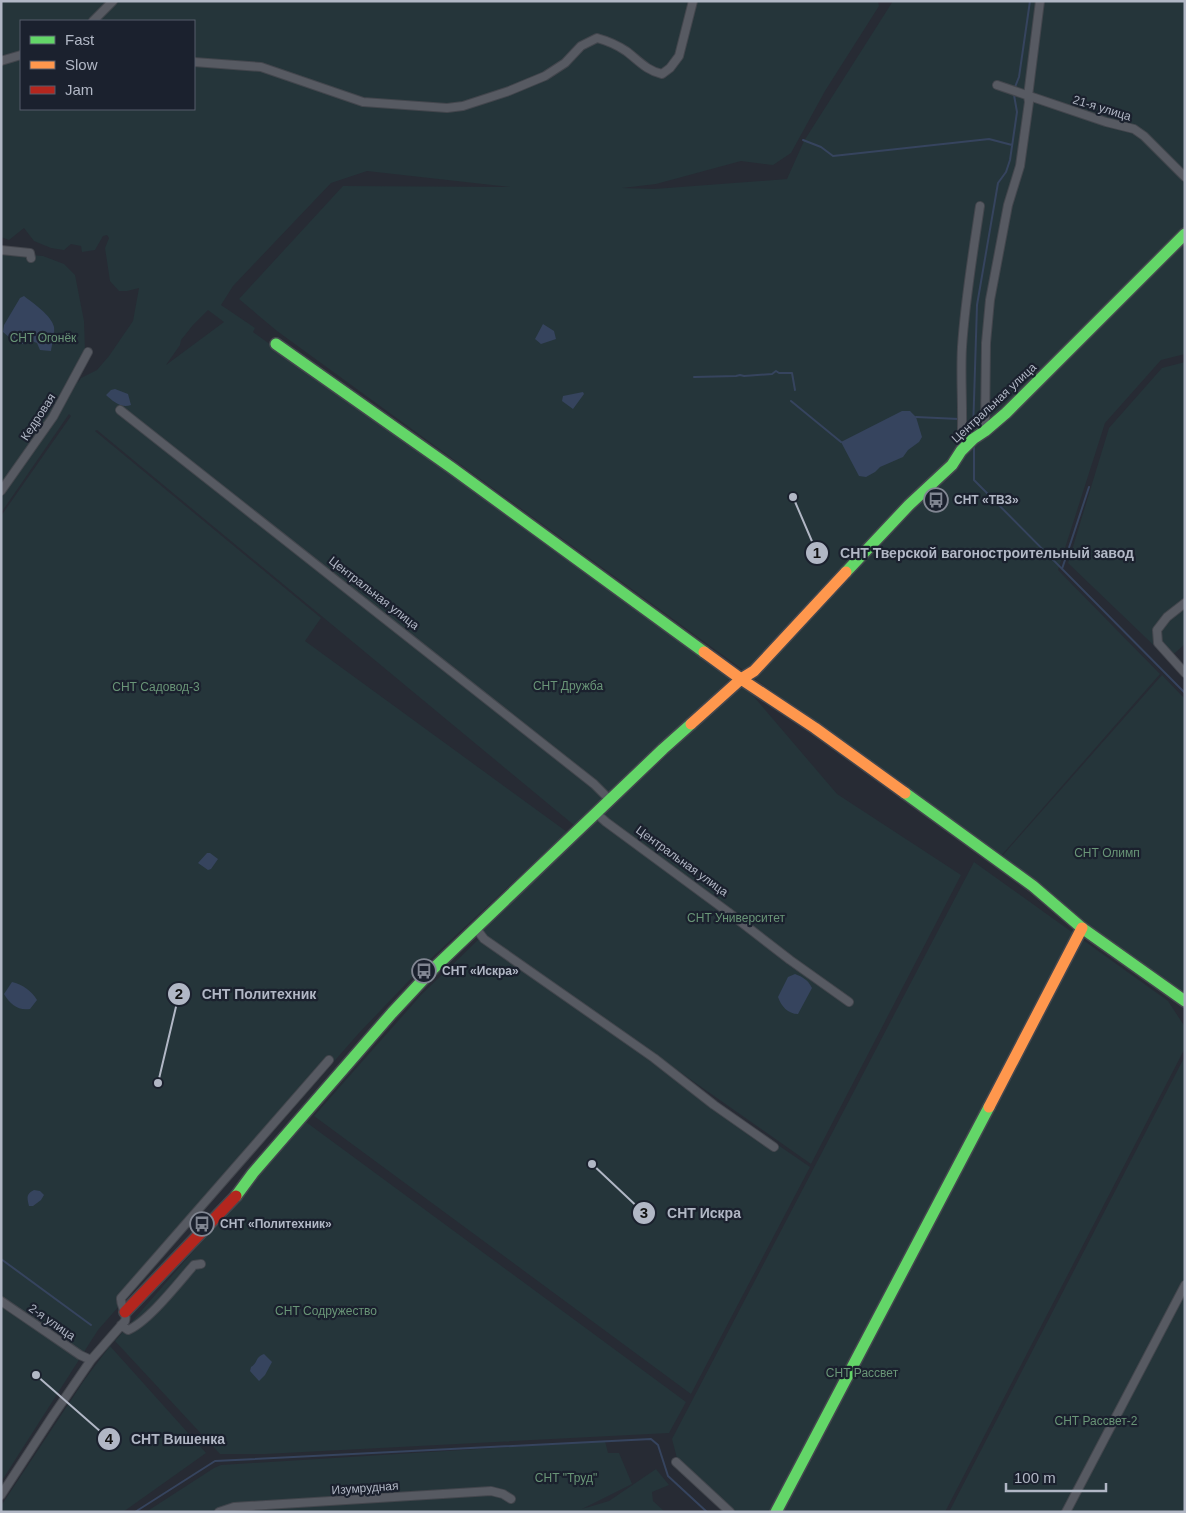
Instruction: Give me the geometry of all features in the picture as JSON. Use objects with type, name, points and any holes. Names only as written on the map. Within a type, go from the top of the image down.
[{"type":"street","points":[[94,20],[113,1]]},
{"type":"street","points":[[195,62],[261,67],[362,102],[447,108],[463,106],[509,91],[545,76],[565,63],[581,46],[597,38],[610,41],[652,72],[662,74],[670,68],[679,56],[693,1]]},
{"type":"street","points":[[986,432],[986,344],[990,300],[1008,205],[1020,166],[1040,1]]},
{"type":"street","points":[[1,61],[20,55]]},
{"type":"street","name":"21-я улица","points":[[997,85],[1106,122],[1134,129],[1144,136],[1185,177]]},
{"type":"street","points":[[961,450],[963,428],[962,349],[969,277],[980,206]]},
{"type":"street","name":"Центральная улица","points":[[125,1312],[234,1199],[254,1173],[392,1013],[434,968],[663,749],[741,679],[754,671],[909,505],[952,465],[961,450],[973,439],[986,432],[1185,234]]},
{"type":"street","points":[[1,250],[30,253],[31,258]]},
{"type":"street","points":[[276,344],[452,468],[741,679],[820,732],[963,834],[1033,886],[1082,928],[1185,1001]]},
{"type":"street","name":"Кедровая","points":[[1,492],[53,417],[88,352]]},
{"type":"street","name":"Центральная улица","points":[[120,410],[594,784],[610,800]]},
{"type":"street","points":[[1185,603],[1167,617],[1157,630],[1158,643],[1185,673]]},
{"type":"street","name":"Центральная улица","points":[[596,813],[790,960],[849,1002]]},
{"type":"street","points":[[475,927],[484,939],[654,1058],[774,1147]]},
{"type":"street","points":[[776,1512],[1082,928]]},
{"type":"street","points":[[1,1494],[91,1360],[122,1325],[126,1317],[121,1298],[329,1060]]},
{"type":"street","points":[[122,1325],[128,1330],[134,1327],[151,1312],[194,1265],[201,1264]]},
{"type":"street","points":[[1066,1512],[1185,1285]]},
{"type":"street","name":"2-я улица","points":[[1,1301],[80,1355],[91,1360]]},
{"type":"street","points":[[676,1462],[730,1512]]},
{"type":"street","name":"Изумрудная","points":[[219,1512],[234,1507],[491,1491],[503,1494],[511,1499]]},
{"type":"green space","points":[[1,1],[878,1],[879,6],[825,91],[791,153],[773,165],[741,161],[656,184],[622,188],[654,189],[787,179],[804,141],[893,1],[1185,1],[1185,354],[1161,360],[1105,423],[1058,570],[1160,674],[1000,857],[277,331],[239,299],[343,186],[510,187],[367,171],[331,183],[233,286],[221,305],[255,328],[253,332],[732,677],[575,826],[97,430],[95,431],[321,618],[305,641],[567,832],[424,965],[359,1033],[98,1330],[1,1482],[1,516],[71,416],[69,414],[1,513],[1,252],[43,256],[64,264],[75,275],[84,321],[85,351],[78,383],[81,378],[97,370],[133,321],[139,288],[119,291],[110,281],[105,248],[109,238],[107,235],[103,236],[95,250],[82,252],[81,246],[71,244],[64,250],[51,248],[34,241],[24,228],[9,240],[1,237]],"holes":[[[208,310],[224,322],[166,365],[180,345],[181,340]]]},
{"type":"green space","points":[[1185,362],[1185,644],[1168,659],[1068,563],[1109,428],[1162,368]]},
{"type":"green space","name":"СНТ Олимп","points":[[1162,675],[1185,699],[1185,1008],[996,863]]},
{"type":"green space","name":"СНТ Университет","points":[[743,684],[837,794],[961,875],[811,1164],[479,931]]},
{"type":"green space","name":"СНТ Рассвет","points":[[974,862],[1168,1001],[1185,1027],[1185,1048],[945,1512],[727,1512],[680,1470],[672,1439]]},
{"type":"green space","points":[[479,939],[810,1167],[691,1394],[314,1116],[421,995]]},
{"type":"green space","name":"СНТ Рассвет-2","points":[[1185,1056],[1185,1512],[949,1512]]},
{"type":"green space","name":"СНТ Содружество","points":[[306,1122],[686,1402],[669,1433],[265,1454],[220,1454],[115,1341]]},
{"type":"green space","points":[[110,1346],[206,1453],[123,1512],[1,1512],[1,1506],[85,1379]]},
{"type":"green space","name":"СНТ \"Труд\"","points":[[605,1441],[608,1453],[619,1453],[632,1484],[582,1509],[609,1501],[656,1469],[669,1485],[652,1492],[653,1501],[665,1512],[146,1512],[221,1465]]},
{"type":"water","points":[[24,296],[42,310],[53,323],[54,333],[51,351],[40,350],[37,343],[29,340],[24,344],[17,344],[3,332],[4,325],[20,298]]},
{"type":"water","points":[[543,324],[554,331],[556,339],[541,344],[535,339]]},
{"type":"water","points":[[115,389],[128,394],[131,405],[121,405],[106,395]]},
{"type":"water","points":[[583,392],[584,394],[573,409],[562,401],[563,396]]},
{"type":"water","points":[[902,411],[910,411],[916,417],[922,437],[919,442],[908,450],[903,457],[880,467],[866,477],[859,476],[841,442]]},
{"type":"water","points":[[207,853],[218,859],[211,869],[208,870],[198,863]]},
{"type":"water","points":[[795,974],[805,979],[812,988],[798,1014],[791,1013],[785,1009],[778,997],[788,977]]},
{"type":"water","points":[[12,982],[26,988],[37,1000],[30,1009],[18,1008],[6,998],[4,994]]},
{"type":"water","points":[[34,1190],[40,1191],[44,1195],[33,1206],[29,1206],[28,1196]]},
{"type":"water","points":[[264,1354],[272,1362],[265,1375],[259,1381],[250,1371],[258,1358]]},
{"type":"waterway","points":[[1015,87],[1019,77],[1030,1]]},
{"type":"waterway","points":[[973,432],[977,305],[998,183],[1006,172],[1010,160],[1017,112],[1014,95]]},
{"type":"waterway","points":[[803,140],[821,147],[833,156],[989,139],[1012,145]]},
{"type":"waterway","points":[[694,377],[772,374],[776,371],[779,373],[792,373],[795,390]]},
{"type":"waterway","points":[[791,401],[841,442]]},
{"type":"waterway","points":[[916,417],[959,419]]},
{"type":"waterway","points":[[974,446],[974,480],[1185,693]]},
{"type":"waterway","points":[[1062,569],[1089,487]]},
{"type":"waterway","points":[[1,1259],[91,1325]]},
{"type":"waterway","points":[[135,1512],[215,1461],[651,1439],[658,1445],[668,1476],[707,1512]]},
{"type":"traffic: fast","points":[[846,572],[909,505],[952,465],[961,451],[973,439],[1006,413],[1185,234]]},
{"type":"traffic: fast","points":[[276,344],[452,468],[704,652]]},
{"type":"traffic: fast","points":[[236,1196],[253,1173],[392,1013],[434,968],[691,724]]},
{"type":"traffic: fast","points":[[905,793],[1033,886],[1082,928],[1185,1001]]},
{"type":"traffic: fast","points":[[776,1512],[989,1107]]},
{"type":"traffic: slow","points":[[691,724],[741,679],[754,671],[846,572]]},
{"type":"traffic: slow","points":[[704,652],[815,728],[905,793]]},
{"type":"traffic: slow","points":[[989,1107],[1082,928]]},
{"type":"traffic: jam","points":[[125,1312],[236,1196]]},
{"type":"place","name":"СНТ Тверской вагоностроительный завод","points":[[793,497]]},
{"type":"place","name":"СНТ «ТВЗ»","points":[[936,500]]},
{"type":"place","name":"СНТ «Искра»","points":[[424,971]]},
{"type":"place","name":"СНТ Политехник","points":[[158,1083]]},
{"type":"place","name":"СНТ Искра","points":[[592,1164]]},
{"type":"place","name":"СНТ «Политехник»","points":[[202,1224]]},
{"type":"place","name":"СНТ Вишенка","points":[[36,1375]]},
{"type":"park label","name":"СНТ Огонёк","points":[[43,338]]},
{"type":"park label","name":"СНТ Дружба","points":[[568,686]]},
{"type":"park label","name":"СНТ Садовод-3","points":[[156,687]]}]
